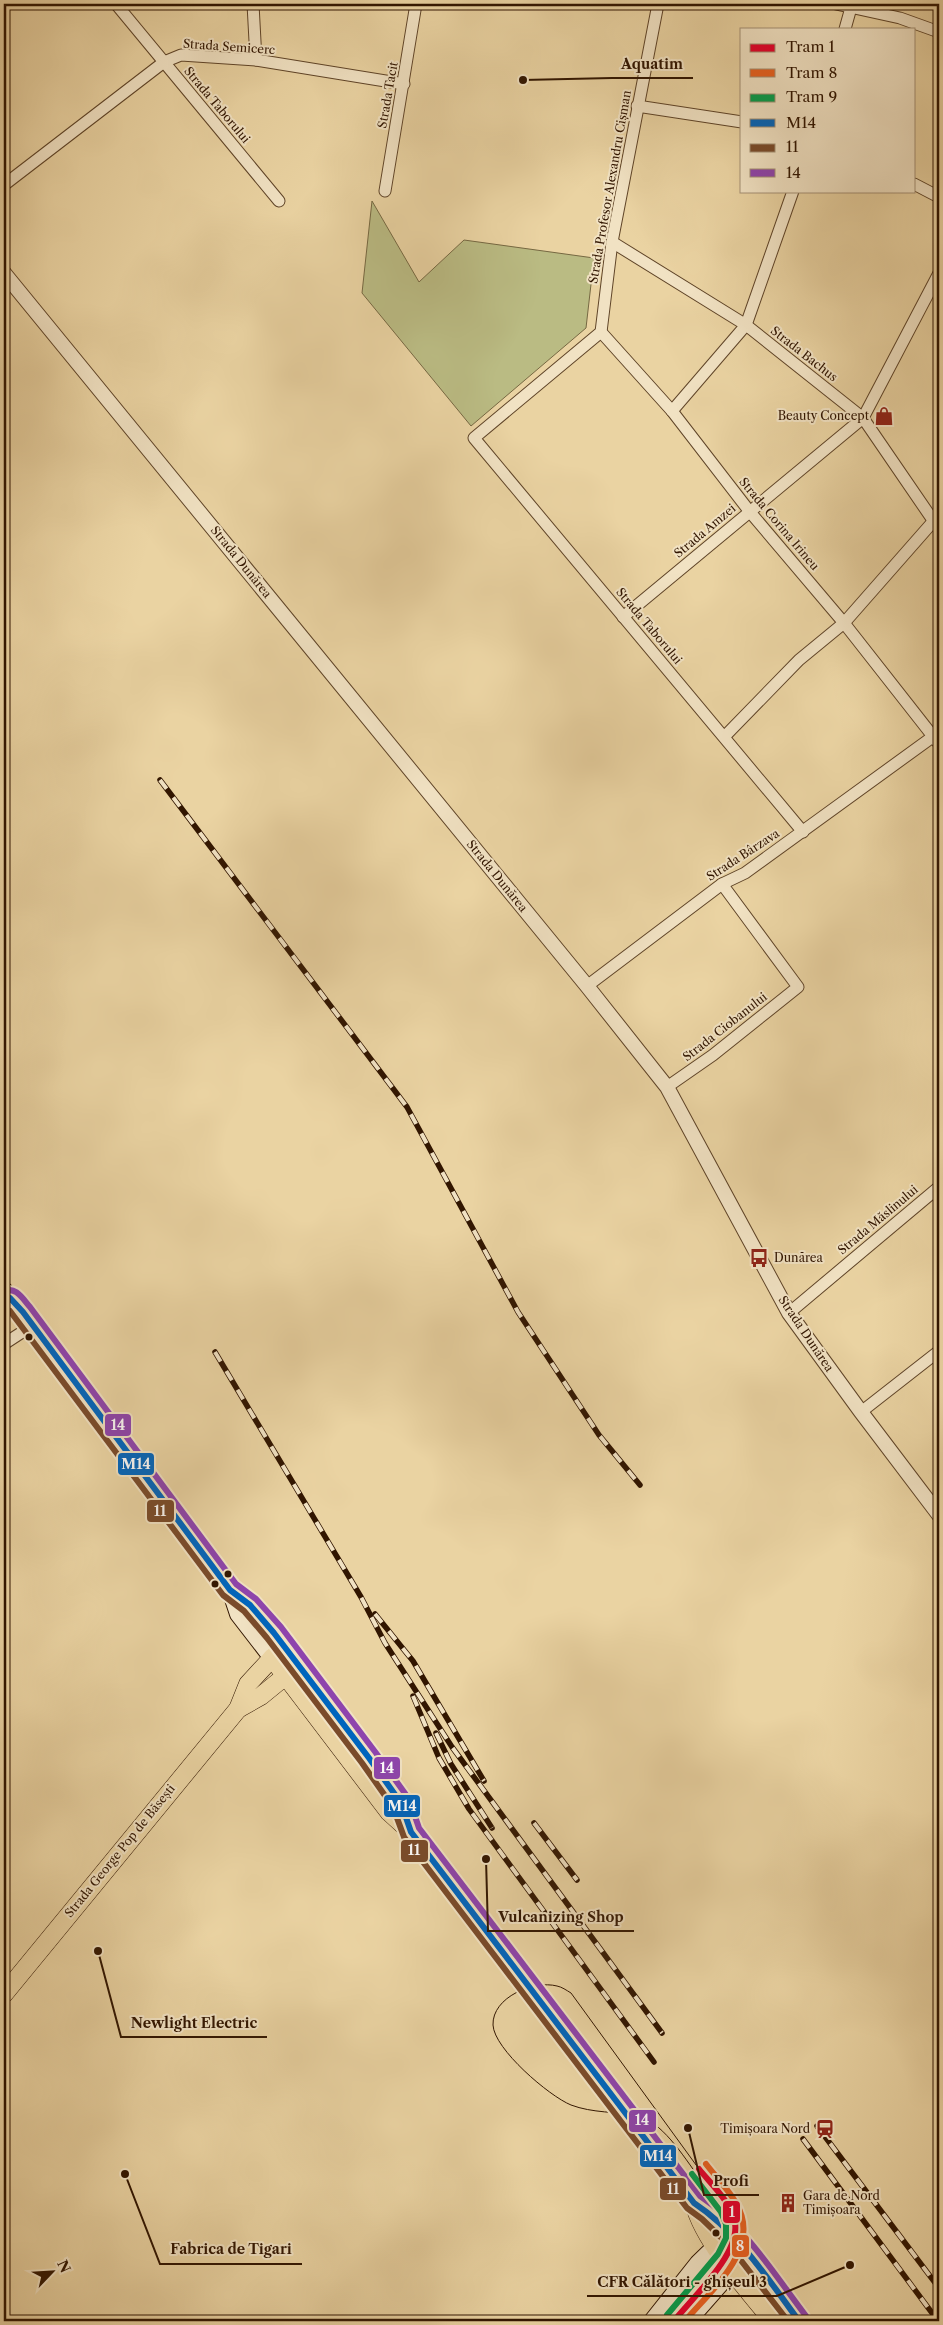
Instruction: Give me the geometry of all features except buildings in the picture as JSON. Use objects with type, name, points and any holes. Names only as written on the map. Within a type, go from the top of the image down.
[{"type":"main road","points":[[6,1298],[33,1325],[230,1590],[250,1605],[279,1653],[389,1812],[411,1832],[694,2203],[698,2218],[722,2239],[747,2254],[800,2321]]},
{"type":"main road","name":"Strada George Pop de Băsești","points":[[4,1994],[238,1709],[248,1684],[279,1653]]},
{"type":"main road","name":"Strada George Pop de Băsești","points":[[238,1709],[261,1696],[292,1671]]},
{"type":"main road","points":[[722,2239],[733,2270],[773,2321]]},
{"type":"main road","points":[[652,2321],[722,2239]]},
{"type":"main road","points":[[688,2321],[747,2254]]},
{"type":"street","name":"Strada Taborului","points":[[116,4],[278,201]]},
{"type":"street","points":[[253,4],[256,60]]},
{"type":"street","name":"Strada Tacit","points":[[385,191],[416,4]]},
{"type":"street","name":"Strada Profesor Alexandru Cișman","points":[[601,332],[612,242],[658,4]]},
{"type":"street","points":[[836,4],[852,5],[900,18],[939,32]]},
{"type":"street","points":[[845,28],[852,5]]},
{"type":"street","name":"Strada Semicerc","points":[[4,185],[164,62],[181,55],[256,60],[404,84]]},
{"type":"street","points":[[637,106],[740,122]]},
{"type":"street","points":[[916,185],[939,197]]},
{"type":"street","points":[[672,411],[746,325],[793,192]]},
{"type":"street","name":"Strada Bachus","points":[[612,242],[746,325],[863,418],[938,522]]},
{"type":"street","name":"Strada Dunărea","points":[[4,273],[587,986],[667,1087],[789,1313],[939,1515]]},
{"type":"street","name":"Strada Amzei","points":[[623,617],[863,418],[939,273]]},
{"type":"street","name":"Strada Taborului","points":[[601,332],[474,438],[725,736],[803,832]]},
{"type":"street","name":"Strada Corina Irineu","points":[[601,332],[672,411],[750,512],[844,623],[937,738]]},
{"type":"street","points":[[725,736],[799,660],[844,623],[938,522]]},
{"type":"street","name":"Strada Bârzava","points":[[587,986],[722,884],[745,873],[937,738]]},
{"type":"street","name":"Strada Ciobanului","points":[[667,1087],[713,1055],[798,987],[722,884]]},
{"type":"street","name":"Strada Măslinului","points":[[789,1313],[939,1187]]},
{"type":"street","points":[[4,1344],[33,1325]]},
{"type":"street","points":[[861,1412],[939,1351]]},
{"type":"green space","points":[[372,201],[419,282],[464,240],[594,258],[586,328],[471,426],[362,293]]},
{"type":"tram line","points":[[699,2169],[571,1993],[557,1986],[537,1986],[526,1988],[516,1993],[499,2006],[493,2025],[496,2035],[524,2071],[561,2100],[571,2105],[596,2111],[639,2115],[649,2120],[675,2144],[703,2183]]},
{"type":"tram line","name":"8","points":[[685,2321],[720,2282],[739,2252],[743,2236],[743,2220],[736,2203],[706,2164]]},
{"type":"tram line","name":"1","points":[[674,2321],[714,2275],[730,2248],[735,2235],[735,2223],[730,2208],[699,2169]]},
{"type":"tram line","name":"9","points":[[667,2315],[718,2254],[726,2238],[726,2224],[721,2212],[692,2174]]},
{"type":"railway","points":[[160,780],[407,1107],[518,1312],[599,1435],[640,1485]]},
{"type":"railway","points":[[215,1352],[361,1597],[385,1643],[452,1747],[662,2033]]},
{"type":"railway","points":[[375,1614],[413,1661],[484,1781]]},
{"type":"railway","points":[[413,1696],[439,1758],[469,1809],[654,2062]]},
{"type":"railway","points":[[436,1733],[451,1764],[492,1828]]},
{"type":"railway","points":[[534,1823],[577,1880]]},
{"type":"railway","points":[[817,2126],[939,2288]]},
{"type":"railway","points":[[803,2139],[938,2321]]},
{"type":"transit line","name":"14","points":[[4,1292],[12,1290],[25,1300],[236,1584],[256,1599],[281,1627],[376,1753],[409,1799],[419,1828],[700,2196],[716,2208],[745,2236],[806,2316]]},
{"type":"transit line","name":"M14","points":[[4,1305],[10,1298],[23,1312],[230,1590],[250,1605],[274,1633],[369,1758],[401,1803],[411,1832],[694,2203],[725,2228],[738,2242],[764,2273],[799,2321]]},
{"type":"transit line","name":"11","points":[[10,1311],[223,1595],[244,1611],[267,1638],[362,1763],[393,1807],[404,1837],[687,2208],[702,2219],[729,2245],[788,2321]]},
{"type":"place","name":"Aquatim","points":[[523,80]]},
{"type":"place","name":"Beauty Concept","points":[[884,416]]},
{"type":"place","name":"Dunărea","points":[[759,1258]]},
{"type":"place","name":"Vulcanizing Shop","points":[[486,1859]]},
{"type":"place","name":"Newlight Electric","points":[[98,1951]]},
{"type":"place","name":"Profi","points":[[688,2128]]},
{"type":"place","name":"Timișoara Nord","points":[[825,2129]]},
{"type":"place","name":"Fabrica de Tigari","points":[[125,2174]]},
{"type":"place","name":"Gara de Nord Timișoara","points":[[788,2203]]},
{"type":"place","name":"CFR Călători - ghișeul 3","points":[[850,2265]]}]
